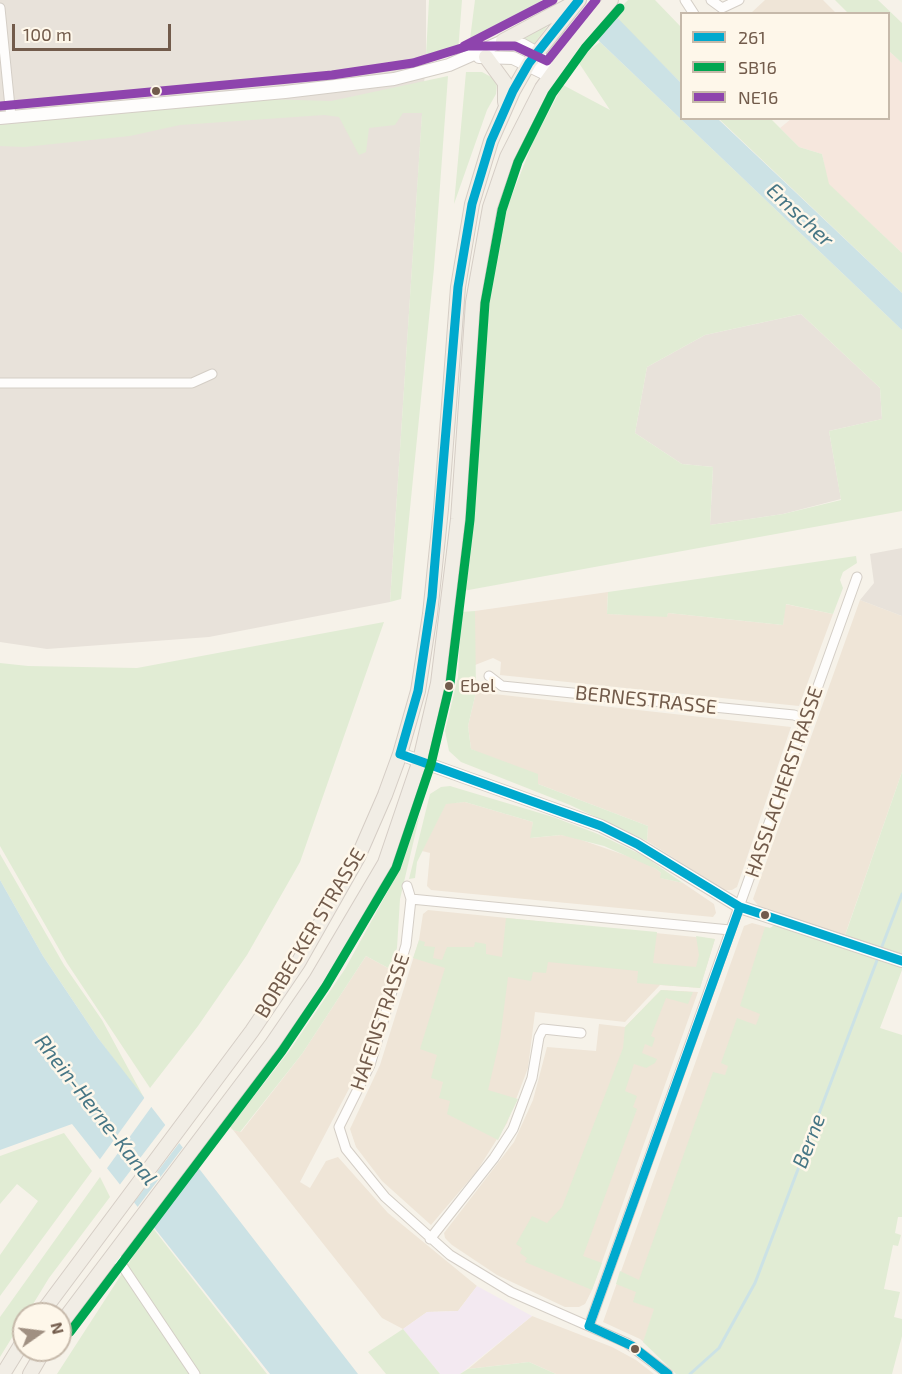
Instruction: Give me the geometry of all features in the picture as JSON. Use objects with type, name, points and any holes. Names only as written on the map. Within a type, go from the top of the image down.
[{"type":"main road","points":[[5,118],[342,86],[416,75],[469,58],[556,18],[579,0]]},
{"type":"main road","name":"BORBECKER STRASSE","points":[[72,1308],[217,1117],[316,980],[385,863],[420,760],[438,683],[450,594],[473,302],[485,230],[507,157],[550,76],[611,0]]},
{"type":"main road","name":"BORBECKER STRASSE","points":[[50,1302],[120,1205],[202,1099],[298,963],[358,857],[400,754],[418,691],[430,614],[458,287],[477,183],[502,112],[556,18]]},
{"type":"main road","points":[[503,41],[523,45],[533,58]]},
{"type":"main road","points":[[486,57],[503,77],[507,89],[502,112]]},
{"type":"main road","points":[[469,58],[533,58],[546,63],[550,76]]},
{"type":"main road","points":[[400,754],[601,826],[637,844],[740,908],[901,960]]},
{"type":"main road","points":[[3,1374],[12,1359]]},
{"type":"street","points":[[711,0],[722,8],[738,0]]},
{"type":"street","points":[[0,8],[5,118]]},
{"type":"street","points":[[0,383],[192,383],[212,374]]},
{"type":"street","name":"HASSLACHERSTRASSE","points":[[589,1326],[857,577]]},
{"type":"street","name":"BERNESTRASSE","points":[[489,676],[501,686],[794,716],[806,720]]},
{"type":"street","name":"HAFENSTRASSE","points":[[407,886],[411,899],[406,945],[370,1065],[339,1127],[339,1133],[346,1149],[364,1174],[430,1239],[482,1276],[542,1307],[627,1343],[651,1358],[668,1374]]},
{"type":"street","points":[[411,899],[730,930]]},
{"type":"street","points":[[430,1239],[495,1158],[513,1129],[532,1078],[543,1029],[581,1033]]},
{"type":"street","points":[[113,1252],[195,1374]]},
{"type":"shaded area","points":[[0,0],[426,0],[426,55],[390,602],[209,637],[47,649],[0,642]]},
{"type":"shaded area","points":[[765,0],[823,0],[835,12],[752,12]]},
{"type":"shaded area","points":[[890,52],[902,63],[902,253],[828,184],[822,154],[799,147],[780,128],[790,120],[890,120]]},
{"type":"shaded area","points":[[801,314],[880,388],[882,419],[829,431],[841,499],[783,514],[710,525],[713,467],[682,464],[635,433],[647,367],[705,335]]},
{"type":"shaded area","points":[[902,548],[902,616],[860,600],[874,583],[870,554]]},
{"type":"shaded area","points":[[608,592],[607,614],[667,616],[668,613],[783,625],[785,604],[833,614],[799,706],[500,675],[501,662],[493,658],[475,665],[475,611]]},
{"type":"shaded area","points":[[860,600],[902,616],[902,772],[845,935],[759,907],[753,899]]},
{"type":"shaded area","points":[[476,692],[791,727],[737,887],[724,890],[647,841],[648,826],[538,784],[471,749],[468,726]]},
{"type":"shaded area","points":[[465,802],[533,822],[531,838],[561,835],[573,837],[639,860],[661,873],[661,878],[683,883],[714,904],[716,913],[713,917],[431,890],[427,886],[430,853],[422,851],[446,803]]},
{"type":"shaded area","points":[[428,910],[715,939],[700,988],[660,985],[625,1022],[535,1012],[528,1068],[507,1123],[477,1171],[431,1225],[382,1181],[356,1147],[350,1129],[380,1065],[419,940],[423,914]]},
{"type":"shaded area","points":[[752,923],[770,928],[775,925],[841,947],[666,1362],[640,1339],[603,1322],[744,926]]},
{"type":"shaded area","points":[[366,956],[390,969],[362,1064],[300,1182],[310,1188],[326,1161],[338,1157],[388,1213],[477,1286],[458,1311],[427,1312],[403,1329],[382,1318],[233,1130],[241,1132],[302,1054]]},
{"type":"shaded area","points":[[661,990],[698,992],[592,1290],[585,1304],[579,1307],[565,1307],[497,1275],[452,1245],[445,1238],[444,1233],[514,1142],[533,1100],[547,1047],[596,1051],[599,1024],[625,1027]]},
{"type":"shaded area","points":[[477,1286],[532,1316],[460,1374],[440,1374],[403,1329],[427,1312],[458,1311]]},
{"type":"shaded area","points":[[532,1316],[612,1347],[636,1360],[654,1374],[556,1374],[529,1362],[468,1369]]},
{"type":"green space","points":[[429,0],[462,0],[458,52],[426,55]]},
{"type":"green space","points":[[475,0],[541,0],[544,5],[469,47]]},
{"type":"green space","points":[[628,0],[655,0],[680,26],[680,82],[613,15]]},
{"type":"green space","points":[[835,0],[878,0],[902,23],[902,63],[890,52],[890,12],[847,12]]},
{"type":"green space","points":[[552,20],[534,44],[524,40],[524,33]]},
{"type":"green space","points":[[564,29],[569,36],[563,47],[548,54],[547,51]]},
{"type":"green space","points":[[600,42],[902,330],[902,511],[463,591],[475,387],[501,223],[533,142],[563,85],[610,110],[577,60]],"holes":[[[801,314],[880,388],[882,419],[829,431],[841,500],[783,514],[710,525],[713,467],[682,464],[635,433],[647,367],[705,335]]]},
{"type":"green space","points":[[466,72],[482,72],[493,78],[497,84],[496,94],[487,110],[454,204]]},
{"type":"green space","points":[[448,76],[434,268],[401,599],[390,602],[422,113],[403,113],[395,125],[369,128],[366,152],[359,155],[339,117],[324,115],[180,125],[130,136],[24,147],[0,146],[0,125],[264,99],[331,101]]},
{"type":"green space","points":[[720,120],[772,120],[799,147],[822,154],[829,184],[902,253],[902,293]]},
{"type":"green space","points":[[856,556],[857,563],[843,572],[840,580],[843,588],[833,614],[786,604],[783,625],[668,613],[667,617],[607,614],[608,592]]},
{"type":"green space","points":[[475,611],[476,692],[468,726],[471,749],[538,774],[538,784],[648,826],[647,841],[570,805],[461,762],[449,751],[445,731],[458,677],[461,612]]},
{"type":"green space","points":[[384,622],[300,862],[247,955],[198,1026],[150,1088],[67,963],[0,846],[0,663],[28,666],[137,668]]},
{"type":"green space","points":[[902,772],[902,970],[880,1028],[902,1035],[902,1217],[898,1217],[895,1233],[901,1235],[898,1246],[893,1245],[884,1289],[900,1292],[894,1317],[902,1319],[902,1336],[892,1374],[676,1374],[643,1342],[654,1309],[633,1302],[636,1292],[616,1284],[620,1271],[639,1280],[713,1072],[725,1075],[728,1066],[721,1063],[737,1018],[756,1025],[760,1014],[740,1006],[765,927],[770,928],[775,925],[841,947]]},
{"type":"green space","points":[[450,786],[553,817],[598,834],[644,856],[683,883],[660,878],[661,873],[656,869],[604,846],[561,835],[530,838],[533,822],[465,802],[446,804],[417,862],[415,878],[409,879],[430,794],[441,787]]},
{"type":"green space","points":[[420,814],[400,899],[397,948],[390,969],[366,956],[302,1054],[240,1132],[233,1130],[230,1127],[290,1050],[345,969],[388,891]]},
{"type":"green space","points":[[0,854],[64,965],[102,1020],[149,1107],[98,1038],[43,956],[0,880]]},
{"type":"green space","points":[[506,918],[657,932],[653,963],[696,967],[699,955],[696,936],[715,939],[700,988],[637,983],[638,971],[548,962],[546,973],[533,972],[531,981],[508,977],[500,1039],[488,1090],[518,1099],[498,1140],[447,1114],[450,1101],[439,1098],[443,1082],[431,1078],[437,1055],[420,1049],[445,968],[413,958],[419,940],[425,942],[424,946],[435,947],[433,958],[442,960],[447,947],[474,947],[475,942],[486,944],[486,954],[502,957]]},
{"type":"green space","points":[[661,990],[693,992],[688,1004],[666,998],[651,1036],[655,1038],[652,1047],[645,1044],[642,1053],[657,1059],[655,1063],[646,1068],[634,1064],[625,1091],[637,1096],[633,1107],[637,1109],[583,1256],[602,1263],[592,1290],[525,1262],[527,1258],[520,1253],[522,1248],[516,1244],[532,1216],[547,1223],[562,1207],[623,1048],[625,1027]]},
{"type":"green space","points":[[64,1133],[92,1171],[0,1296],[0,1255],[38,1201],[17,1184],[0,1204],[0,1156]]},
{"type":"green space","points":[[100,1177],[110,1197],[49,1278],[34,1302],[12,1302],[12,1338],[0,1357],[0,1317]]},
{"type":"green space","points":[[152,1227],[267,1374],[57,1374],[65,1362],[72,1362],[72,1351]]},
{"type":"green space","points":[[403,1329],[440,1374],[386,1374],[368,1352]]},
{"type":"green space","points":[[529,1362],[556,1374],[460,1374],[468,1369]]},
{"type":"water","points":[[563,0],[600,0],[680,82],[680,118],[600,42]]},
{"type":"water","name":"Emscher","points":[[682,120],[719,120],[902,293],[902,330]]},
{"type":"water","name":"Rhein-Herne-Kanal","points":[[0,880],[43,956],[98,1038],[358,1374],[270,1374],[72,1124],[0,1150]]},
{"type":"pier","points":[[560,0],[604,0],[615,13],[593,38]]},
{"type":"pier","points":[[145,1097],[152,1106],[105,1171],[98,1162]]},
{"type":"pier","points":[[166,1124],[180,1142],[132,1205],[118,1187]]},
{"type":"pier","points":[[184,1146],[199,1165],[151,1228],[136,1209]]},
{"type":"waterway","name":"Berne","points":[[881,949],[902,894]]},
{"type":"waterway","name":"Berne","points":[[690,1374],[719,1348],[755,1283],[879,955]]},
{"type":"transit line","name":"NE16","points":[[464,46],[553,0]]},
{"type":"transit line","name":"261","points":[[579,0],[529,63],[513,91],[491,141],[472,204],[458,287],[432,597],[418,691],[400,754],[601,826],[637,844],[740,907],[902,961]]},
{"type":"transit line","name":"NE16","points":[[0,106],[332,75],[413,63],[468,46],[515,46],[547,61],[596,0]]},
{"type":"transit line","name":"SB16","points":[[72,1329],[282,1051],[326,986],[396,868],[431,764],[450,684],[470,520],[485,303],[502,210],[518,162],[552,94],[585,48],[620,8]]},
{"type":"transit line","name":"261","points":[[668,1374],[632,1346],[589,1326],[740,907]]},
{"type":"place","name":"Ebel","points":[[449,686]]}]
